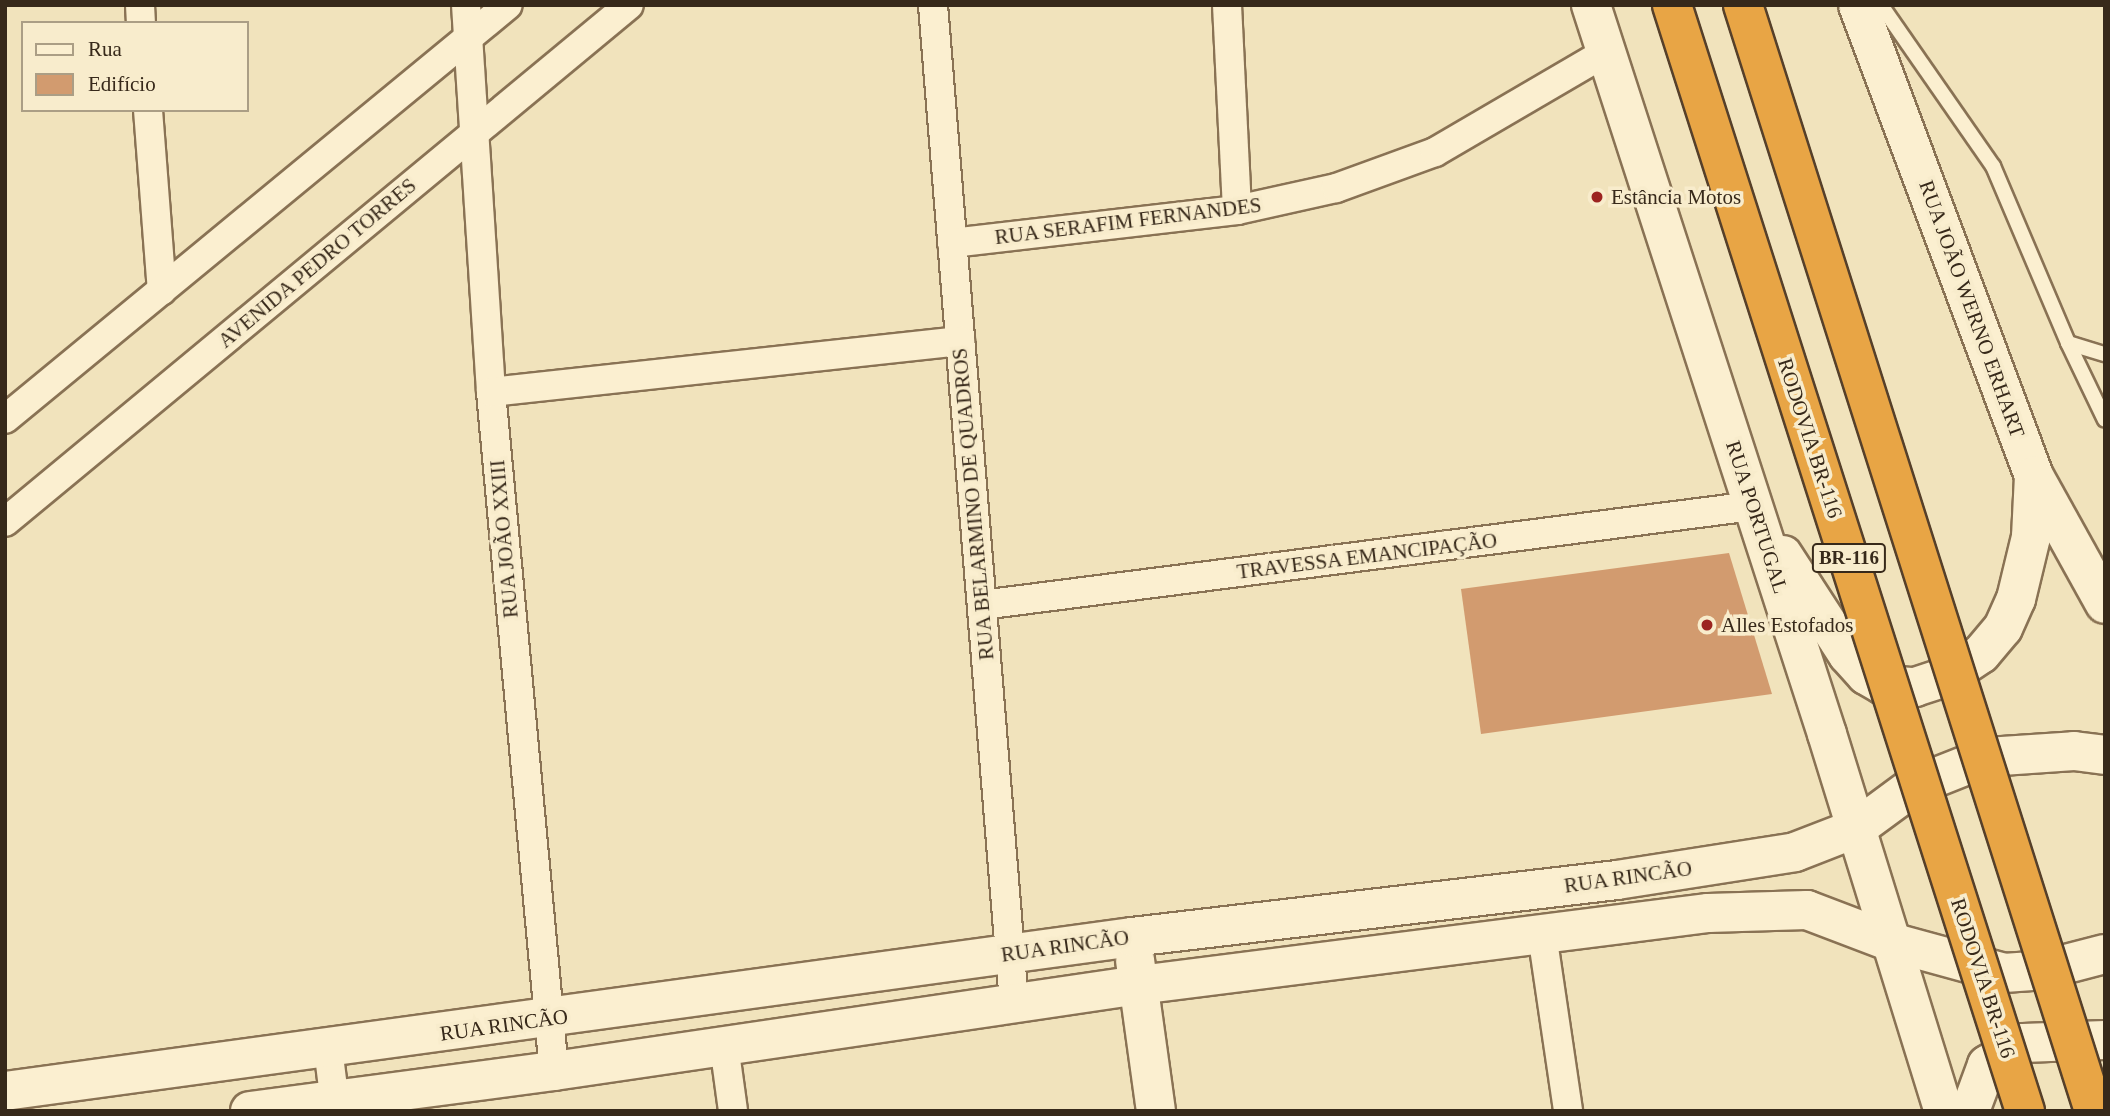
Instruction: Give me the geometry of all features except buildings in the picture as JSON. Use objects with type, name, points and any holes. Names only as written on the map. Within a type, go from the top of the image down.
[{"type":"highway","name":"RODOVIA BR-116","points":[[1672,5],[2025,1111]]},
{"type":"highway","name":"BR-116","points":[[1742,5],[2094,1111]]},
{"type":"main road","name":"RUA PORTUGAL","points":[[1591,5],[1857,828],[1944,1111]]},
{"type":"main road","name":"RUA JOÃO WERNO ERHART","points":[[1858,5],[2034,476],[2105,604]]},
{"type":"main road","points":[[1753,506],[1847,655],[1866,676],[1883,685],[1915,687],[1948,676],[1981,654],[2003,628],[2026,564],[2034,476]]},
{"type":"main road","name":"RUA RINCÃO","points":[[5,1091],[1132,937],[1617,880],[1795,852],[1857,828],[1914,786],[1987,757],[2074,751],[2105,755]]},
{"type":"main road","points":[[250,1111],[335,1105],[1139,985],[1707,913],[1807,910],[1891,942],[2004,973],[2043,970],[2105,954]]},
{"type":"main road","points":[[1132,937],[1156,1111]]},
{"type":"main road","points":[[1970,1111],[1987,1065],[2023,1042],[2105,1040]]},
{"type":"street","name":"RUA JOÃO XXIII","points":[[466,5],[491,392],[546,1019],[554,1071]]},
{"type":"street","points":[[5,419],[508,5]]},
{"type":"street","name":"AVENIDA PEDRO TORRES","points":[[5,522],[629,5]]},
{"type":"street","name":"RUA BELARMINO DE QUADROS","points":[[933,5],[1014,1003]]},
{"type":"street","points":[[1227,5],[1237,210]]},
{"type":"street","name":"RUA SERAFIM FERNANDES","points":[[952,243],[1237,210],[1336,188],[1435,152],[1606,52]]},
{"type":"street","points":[[148,112],[162,290]]},
{"type":"street","points":[[491,392],[960,341]]},
{"type":"street","name":"TRAVESSA EMANCIPAÇÃO","points":[[982,605],[1753,506]]},
{"type":"street","points":[[1542,933],[1567,1111]]},
{"type":"street","points":[[724,1045],[733,1111]]},
{"type":"street","points":[[328,1048],[335,1105]]},
{"type":"lane","points":[[1881,5],[1993,166],[2068,343],[2105,420]]},
{"type":"lane","points":[[2068,343],[2105,354]]},
{"type":"place","name":"Estância Motos","points":[[1597,197]]},
{"type":"place","name":"Alles Estofados","points":[[1707,625]]}]
